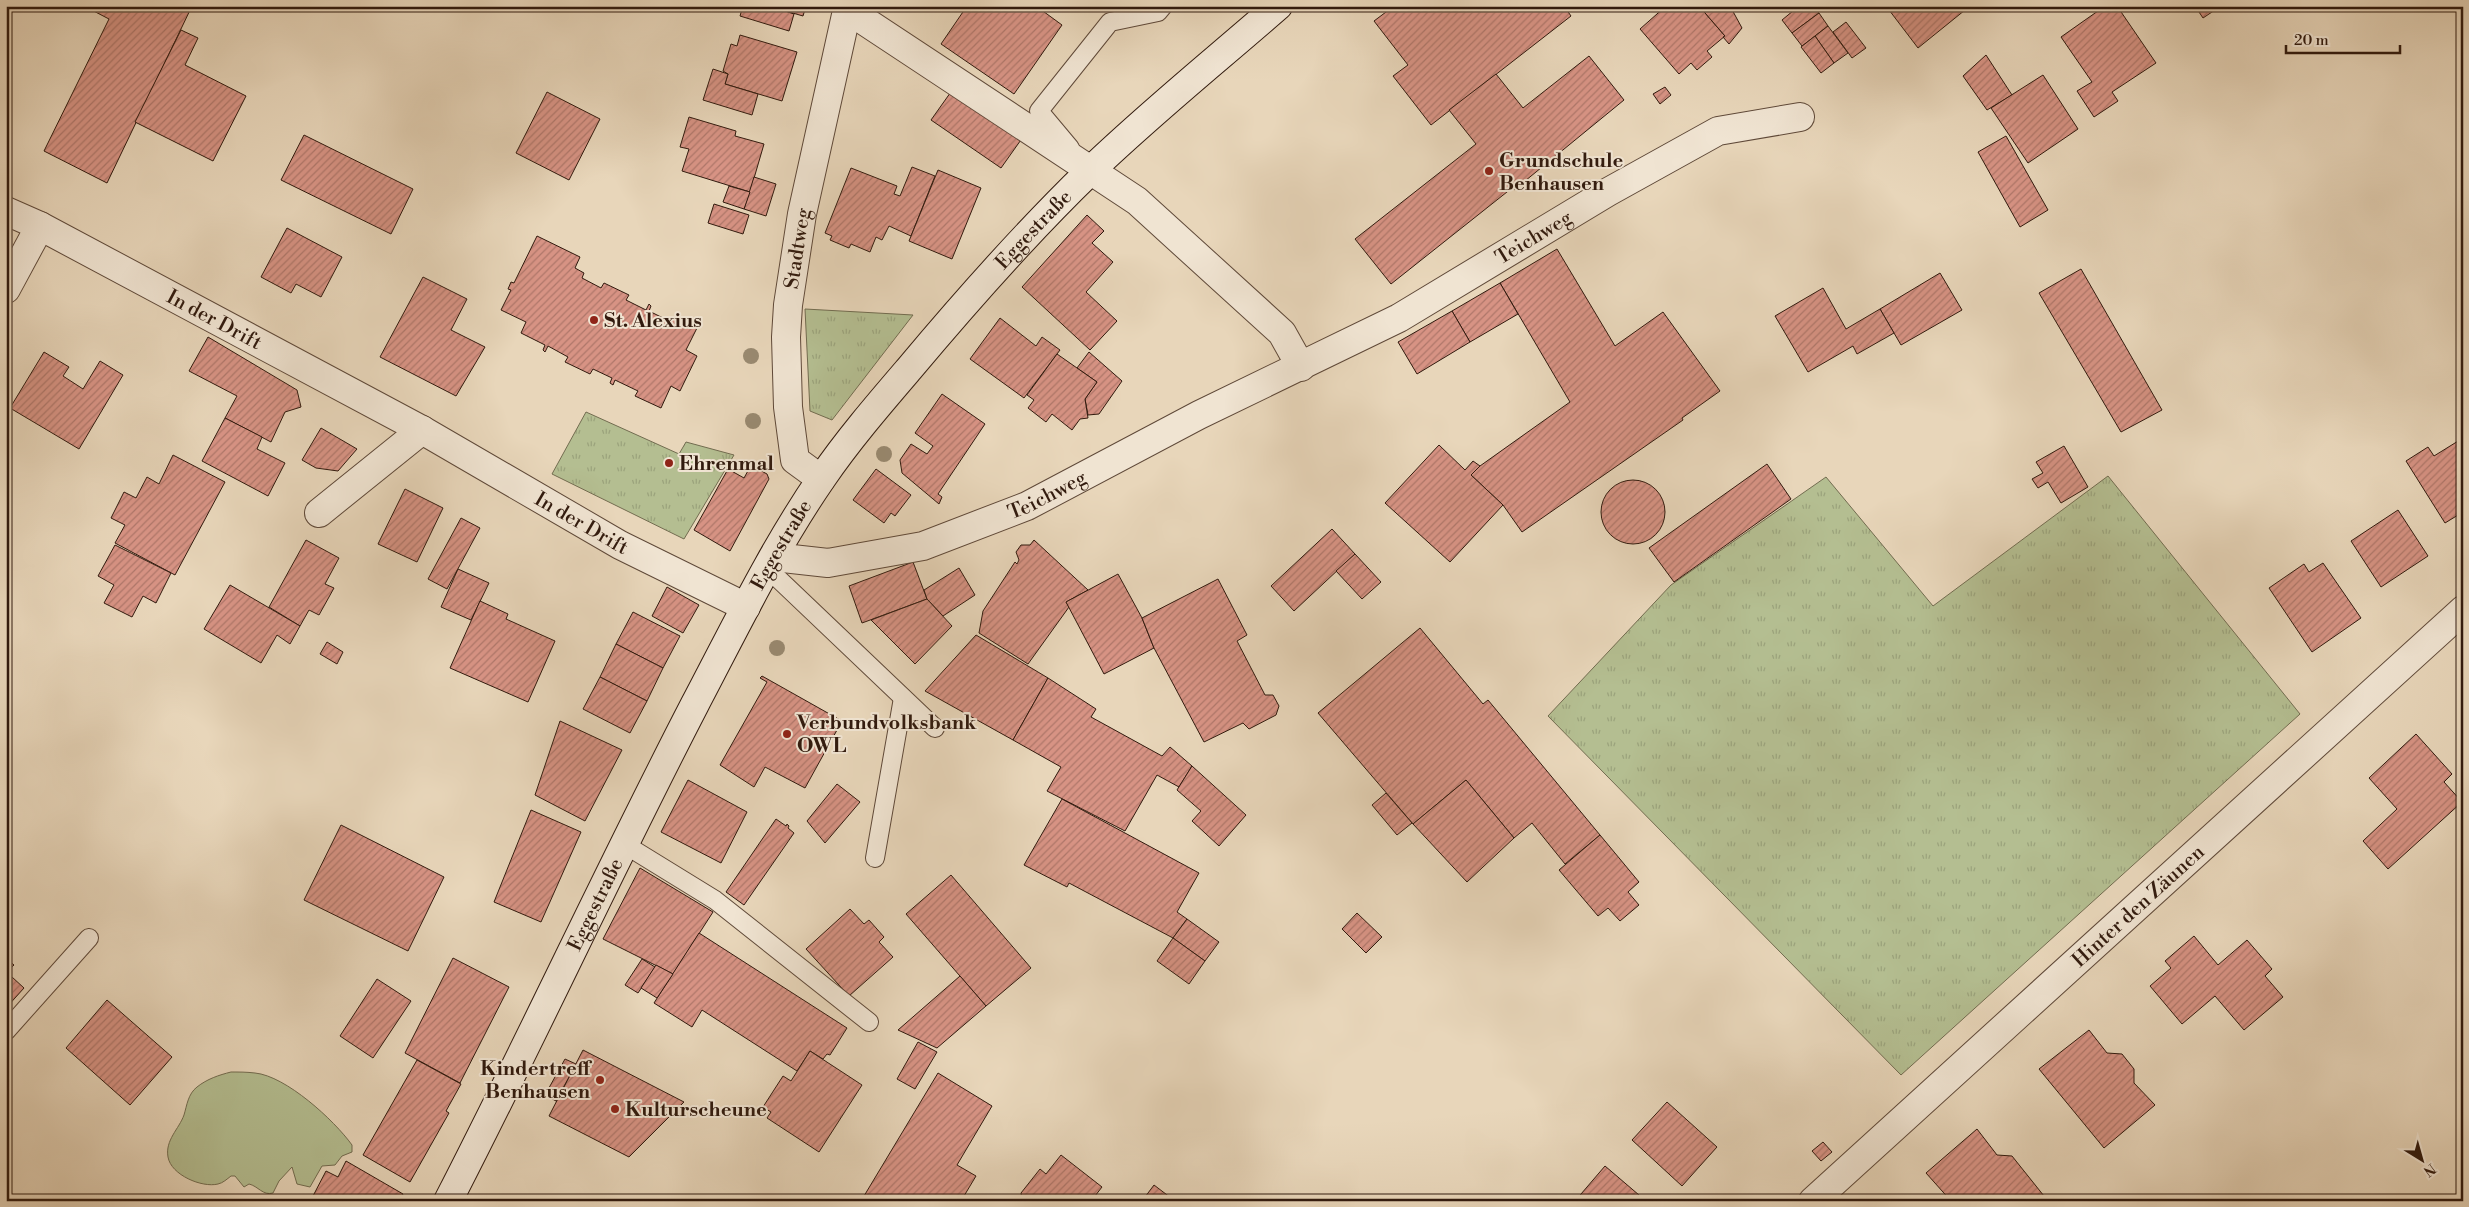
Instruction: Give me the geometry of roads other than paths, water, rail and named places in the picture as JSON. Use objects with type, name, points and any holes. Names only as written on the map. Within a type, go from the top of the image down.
[{"type":"street","name":"Eggestraße","points":[[448,1201],[500,1101],[535,1024],[624,844],[746,607],[821,479],[856,432],[944,328],[1009,255],[1090,171],[1278,6]]},
{"type":"street","name":"Stadtweg","points":[[821,479],[795,460],[788,407],[786,337],[788,305],[802,214],[848,8],[1090,171]]},
{"type":"street","name":"Teichweg","points":[[771,563],[828,563],[923,546],[1027,506],[1200,415],[1399,318],[1600,197],[1718,131],[1800,117]]},
{"type":"street","points":[[1090,171],[1137,201],[1282,333],[1301,367]]},
{"type":"street","name":"In der Drift","points":[[6,211],[40,226],[422,430],[620,545],[746,607]]},
{"type":"street","points":[[6,289],[40,226]]},
{"type":"street","points":[[319,514],[422,430]]},
{"type":"street","name":"Hinter den Zäunen","points":[[1812,1201],[2463,610]]},
{"type":"lane","points":[[1090,171],[1039,111],[1110,22],[1158,12],[1163,6]]},
{"type":"lane","points":[[771,563],[903,698],[935,728]]},
{"type":"lane","points":[[875,858],[903,698]]},
{"type":"lane","points":[[624,844],[715,900],[870,1022]]},
{"type":"lane","points":[[6,1031],[89,938]]},
{"type":"place","name":"Grundschule Benhausen","points":[[1489,171]]},
{"type":"place","name":"St. Alexius","points":[[594,320]]},
{"type":"place","name":"Ehrenmal","points":[[669,463]]},
{"type":"place","name":"Verbundvolksbank OWL","points":[[787,734]]},
{"type":"place","name":"Kindertreff Benhausen","points":[[600,1080]]},
{"type":"place","name":"Kulturscheune","points":[[615,1109]]}]
